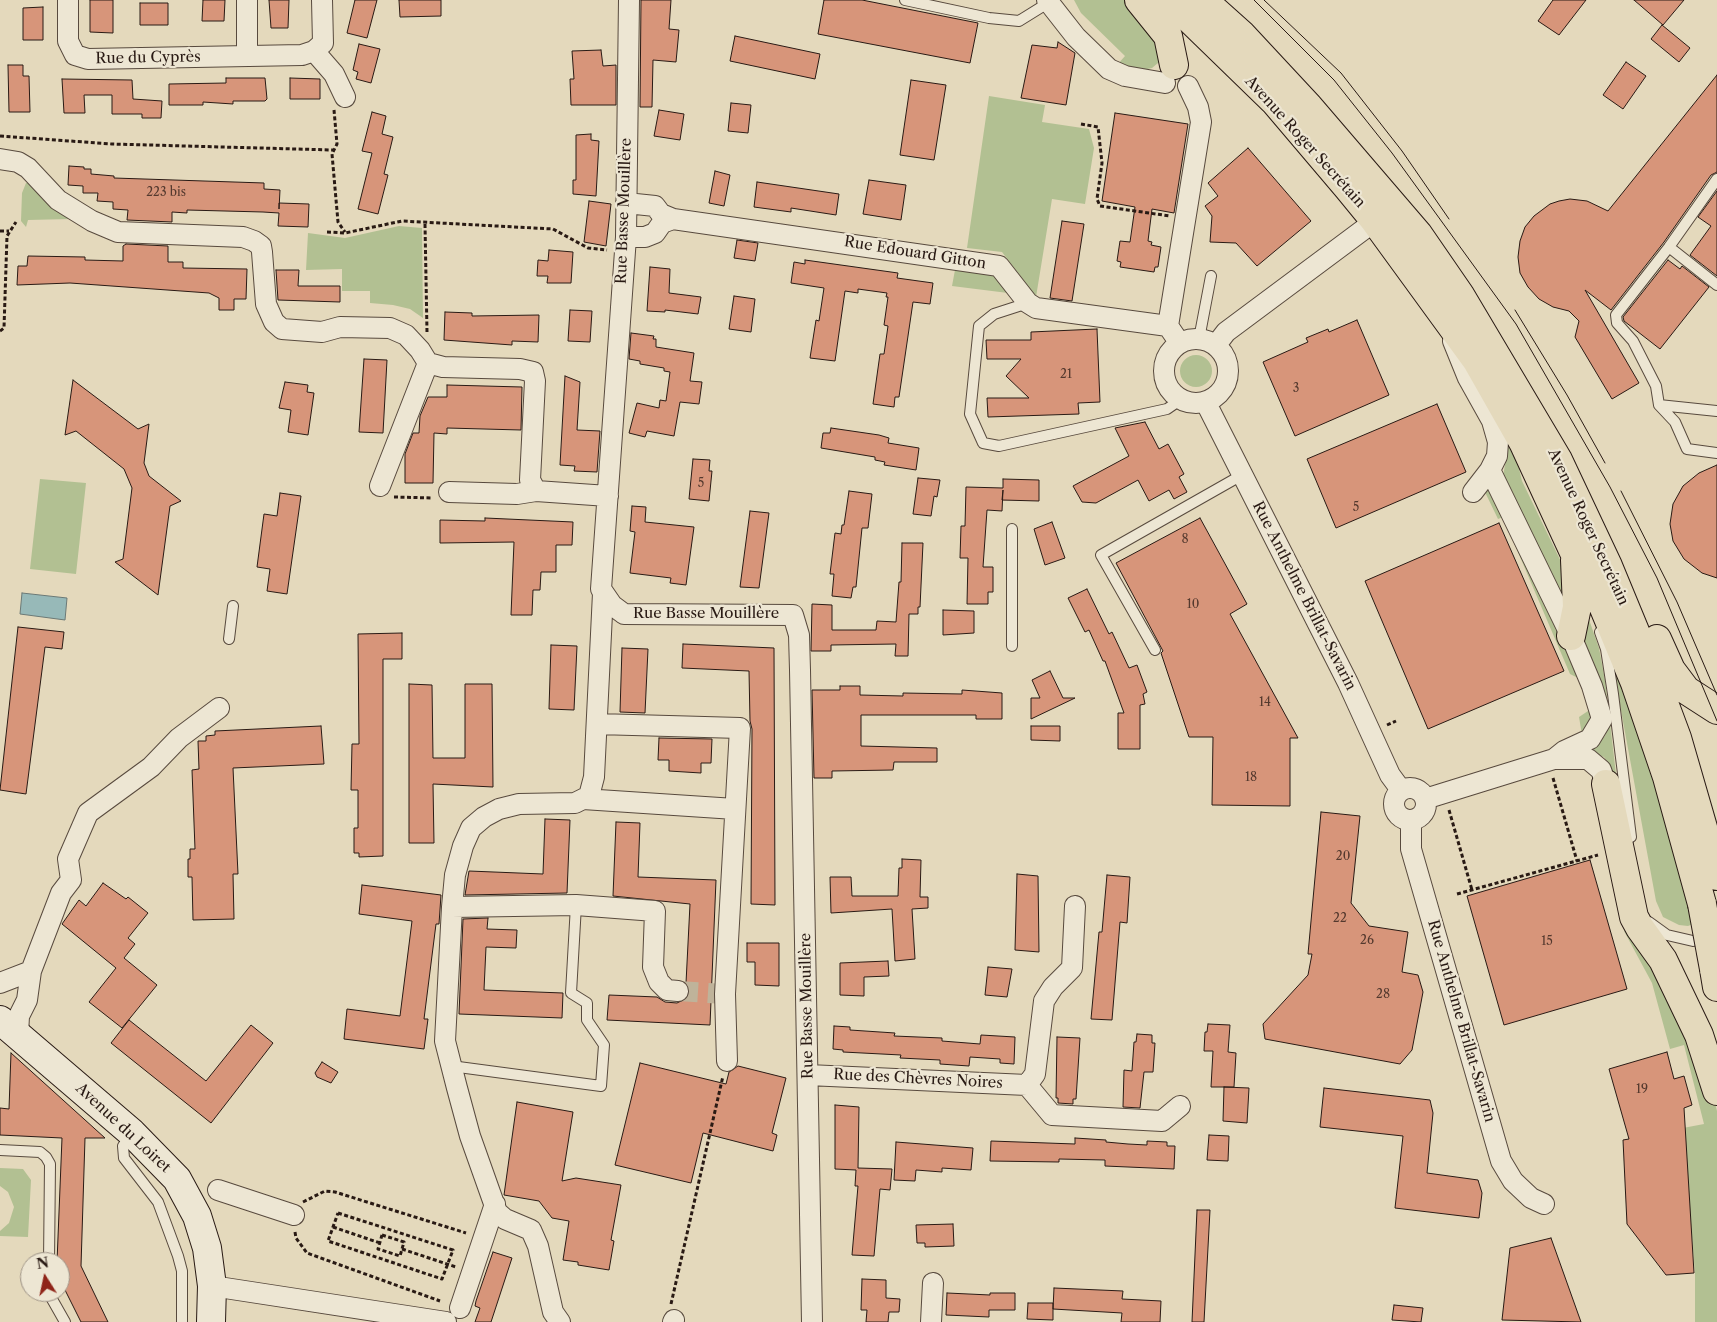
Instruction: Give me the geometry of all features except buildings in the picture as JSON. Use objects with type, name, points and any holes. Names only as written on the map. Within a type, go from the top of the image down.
[{"type":"main road","points":[[1139,0],[1168,36],[1176,78]]},
{"type":"main road","name":"Avenue Roger Secrétain","points":[[1170,0],[1386,214],[1460,295],[1558,460],[1608,566],[1641,643],[1677,738],[1717,876]]},
{"type":"main road","name":"Avenue Roger Secrétain","points":[[1203,0],[1242,35],[1386,214],[1439,309],[1477,361],[1524,442],[1579,564],[1596,589],[1635,683],[1668,777],[1702,904],[1716,967]]},
{"type":"main road","points":[[1531,414],[1559,451],[1615,549],[1671,670],[1686,690],[1700,701],[1717,710]]},
{"type":"main road","points":[[1571,636],[1577,607],[1579,564]]},
{"type":"main road","points":[[1615,787],[1634,917],[1664,960],[1699,1035],[1717,1092]]},
{"type":"main road","name":"Avenue du Loiret","points":[[7,1031],[132,1133],[177,1179],[197,1216],[207,1248],[212,1286],[211,1322]]},
{"type":"street","name":"Rue du Cyprès","points":[[68,0],[68,41],[75,55],[88,59],[302,55],[314,51]]},
{"type":"street","points":[[247,0],[248,56]]},
{"type":"street","points":[[322,0],[323,43],[314,51],[334,74],[339,100]]},
{"type":"street","name":"Rue Basse Mouillère","points":[[629,0],[625,245],[601,589],[612,605],[624,614],[793,614],[799,635],[800,670],[812,1322]]},
{"type":"street","points":[[1028,303],[1036,308],[1173,334],[1208,342],[1223,353],[1229,372],[1223,391],[1206,403],[1188,403],[1180,400],[1171,392],[1166,383],[1164,372],[1165,361],[1173,334],[1186,219],[1201,122],[1198,107],[1176,78],[1124,76],[1109,69],[1076,37],[1048,2]]},
{"type":"street","points":[[0,158],[23,165],[58,200],[92,220],[118,232],[244,237],[254,241],[261,246],[266,304],[274,322],[282,329],[322,332],[340,327],[398,330],[420,350],[428,363],[443,366],[520,369],[533,372],[535,381],[530,480],[536,491]]},
{"type":"street","name":"Rue Edouard Gitton","points":[[626,203],[654,206],[661,214],[673,219],[999,266],[1028,303]]},
{"type":"street","points":[[1208,342],[1226,332],[1386,214]]},
{"type":"street","points":[[625,245],[655,234],[662,223],[673,219]]},
{"type":"street","name":"Avenue Roger Secrétain","points":[[1439,309],[1468,378],[1496,430],[1497,456],[1490,470],[1473,492]]},
{"type":"street","points":[[380,486],[428,363]]},
{"type":"street","name":"Rue Anthelme Brillat-Savarin","points":[[1206,403],[1348,683],[1390,775],[1401,790]]},
{"type":"street","points":[[1490,470],[1571,636],[1592,686],[1602,720],[1590,739],[1564,751],[1553,767]]},
{"type":"street","points":[[449,492],[517,494],[536,491],[608,496]]},
{"type":"street","points":[[560,1322],[554,1312],[538,1246],[531,1230],[505,1219],[497,1212],[470,1136],[451,1066],[445,1041],[452,907],[455,875],[463,846],[471,828],[484,817],[499,809],[519,804],[575,803],[589,796],[594,778],[598,724],[603,593]]},
{"type":"street","points":[[7,1031],[19,1016],[27,1000],[31,971],[61,893],[71,880],[68,860],[88,813],[151,767],[179,738],[219,708]]},
{"type":"street","points":[[598,724],[740,728],[724,994],[727,1061]]},
{"type":"street","points":[[1425,798],[1588,759],[1601,770],[1615,787]]},
{"type":"street","points":[[1415,788],[1425,798],[1423,813],[1411,820],[1398,815],[1394,807],[1394,797],[1401,790],[1415,788]]},
{"type":"street","points":[[583,799],[735,810]]},
{"type":"street","name":"Rue Anthelme Brillat-Savarin","points":[[1411,820],[1411,849],[1502,1161],[1513,1181],[1531,1198],[1544,1204]]},
{"type":"street","points":[[452,907],[576,906],[655,911],[653,967],[659,982],[668,990],[678,991]]},
{"type":"street","points":[[1075,906],[1072,968],[1053,987],[1044,1001],[1035,1074],[1027,1085],[1052,1114],[1162,1121],[1180,1106]]},
{"type":"street","points":[[1693,941],[1716,967]]},
{"type":"street","points":[[0,983],[31,971]]},
{"type":"street","name":"Rue des Chèvres Noires","points":[[808,1075],[1027,1085]]},
{"type":"street","points":[[218,1190],[294,1214]]},
{"type":"street","points":[[212,1286],[453,1315],[472,1272],[495,1204]]},
{"type":"street","points":[[930,1322],[932,1283]]},
{"type":"lane","points":[[905,0],[989,18],[1019,21],[1048,2]]},
{"type":"lane","points":[[1717,179],[1669,247],[1616,315],[1617,323],[1633,341],[1656,386],[1659,404],[1675,422],[1687,449],[1717,454]]},
{"type":"lane","points":[[1669,247],[1717,285]]},
{"type":"lane","points":[[1208,342],[1211,276]]},
{"type":"lane","points":[[1028,303],[994,314],[979,326],[970,414],[983,443],[999,446],[1167,409],[1180,400]]},
{"type":"lane","points":[[1659,404],[1717,411]]},
{"type":"lane","points":[[1155,650],[1101,555],[1242,475]]},
{"type":"lane","points":[[1012,530],[1012,646]]},
{"type":"lane","points":[[1579,564],[1589,601]]},
{"type":"lane","points":[[229,639],[233,606]]},
{"type":"lane","points":[[1597,625],[1607,658],[1615,787],[1633,850]]},
{"type":"lane","points":[[451,1066],[601,1086],[604,1045],[588,1020],[587,1003],[571,993],[576,906]]},
{"type":"lane","points":[[1645,912],[1649,921],[1659,931],[1693,941]]},
{"type":"lane","points":[[132,1133],[123,1146],[124,1158],[144,1180],[166,1219],[182,1271],[182,1322]]},
{"type":"lane","points":[[0,1150],[40,1152],[50,1164],[49,1252]]},
{"type":"lane","points":[[54,1302],[65,1322]]},
{"type":"path","points":[[339,100],[337,144],[333,150],[338,222],[345,233]]},
{"type":"path","points":[[1082,124],[1098,127],[1102,163],[1097,199],[1100,206],[1186,219]]},
{"type":"path","points":[[0,136],[112,144],[333,150]]},
{"type":"path","points":[[327,232],[345,233],[402,221],[425,224],[553,230],[588,248],[625,245]]},
{"type":"path","points":[[0,331],[4,328],[7,236],[16,222]]},
{"type":"path","points":[[425,224],[428,363]]},
{"type":"path","points":[[0,231],[10,231]]},
{"type":"path","points":[[380,486],[384,497],[438,498],[449,492]]},
{"type":"path","points":[[1553,767],[1577,861]]},
{"type":"path","points":[[1448,809],[1472,890]]},
{"type":"path","points":[[1457,894],[1602,854]]},
{"type":"path","points":[[674,1321],[668,1312],[678,1280],[727,1061]]},
{"type":"path","points":[[453,1315],[307,1253],[296,1238],[293,1221],[294,1214],[307,1199],[325,1191],[335,1192],[483,1239]]},
{"type":"path","points":[[338,1213],[395,1232],[453,1250],[442,1280],[328,1241],[338,1213]]},
{"type":"path","points":[[333,1227],[380,1243]]},
{"type":"path","points":[[392,1238],[395,1232]]},
{"type":"path","points":[[382,1235],[404,1242],[400,1256],[378,1249],[380,1243],[382,1235]]},
{"type":"path","points":[[402,1249],[472,1272]]},
{"type":"path","points":[[387,1261],[389,1253]]},
{"type":"green space","points":[[1074,0],[1125,0],[1154,27],[1164,58],[1152,68],[1143,70],[1117,65],[1125,56],[1081,13]]},
{"type":"green space","points":[[989,96],[1045,105],[1042,122],[1089,129],[1094,148],[1085,204],[1052,199],[1036,297],[1002,252],[967,248]]},
{"type":"green space","points":[[26,183],[30,183],[71,219],[28,220],[26,227],[21,221],[22,193]]},
{"type":"green space","points":[[399,226],[422,228],[423,318],[410,309],[370,303],[370,291],[342,291],[342,269],[306,270],[308,233],[345,238]]},
{"type":"green space","points":[[955,270],[996,276],[1008,293],[952,286]]},
{"type":"green space","points":[[1196,355],[1202,356],[1207,360],[1211,365],[1211,377],[1207,382],[1202,386],[1196,387],[1190,386],[1185,382],[1181,377],[1180,371],[1181,365],[1185,360],[1190,356]]},
{"type":"green space","points":[[1503,435],[1516,456],[1522,481],[1567,574],[1570,612],[1503,476],[1507,454]]},
{"type":"green space","points":[[40,479],[86,483],[76,574],[30,569]]},
{"type":"green space","points":[[1490,484],[1580,672],[1594,710],[1590,727],[1582,735],[1579,717],[1591,709],[1578,678],[1570,674],[1503,517],[1498,519],[1484,490]]},
{"type":"green space","points":[[1586,611],[1599,648],[1605,680],[1617,783],[1613,784],[1607,762],[1604,757],[1595,754],[1592,747],[1605,736],[1607,727],[1581,641]]},
{"type":"green space","points":[[1611,656],[1664,796],[1693,924],[1688,926],[1679,925],[1663,917],[1656,901]]},
{"type":"green space","points":[[1633,929],[1699,1041],[1717,1111],[1717,1322],[1695,1322],[1695,1274],[1683,1128],[1704,1124],[1684,1045],[1670,1049],[1652,983],[1624,931]]},
{"type":"green space","points":[[0,1168],[23,1169],[31,1180],[28,1237],[0,1236],[0,1231],[9,1223],[14,1207],[8,1192],[0,1186]]},
{"type":"water","points":[[22,593],[67,598],[65,620],[20,614]]},
{"type":"tunnel","points":[[678,991],[725,994]]},
{"type":"tram line","points":[[1254,0],[1334,80],[1392,153],[1516,324],[1610,487],[1657,578],[1717,721]]},
{"type":"tram line","points":[[1264,0],[1341,73],[1402,151],[1449,219]]},
{"type":"tram line","points":[[1515,310],[1567,395],[1605,463]]},
{"type":"tram line","points":[[1621,491],[1677,602],[1717,695]]}]
